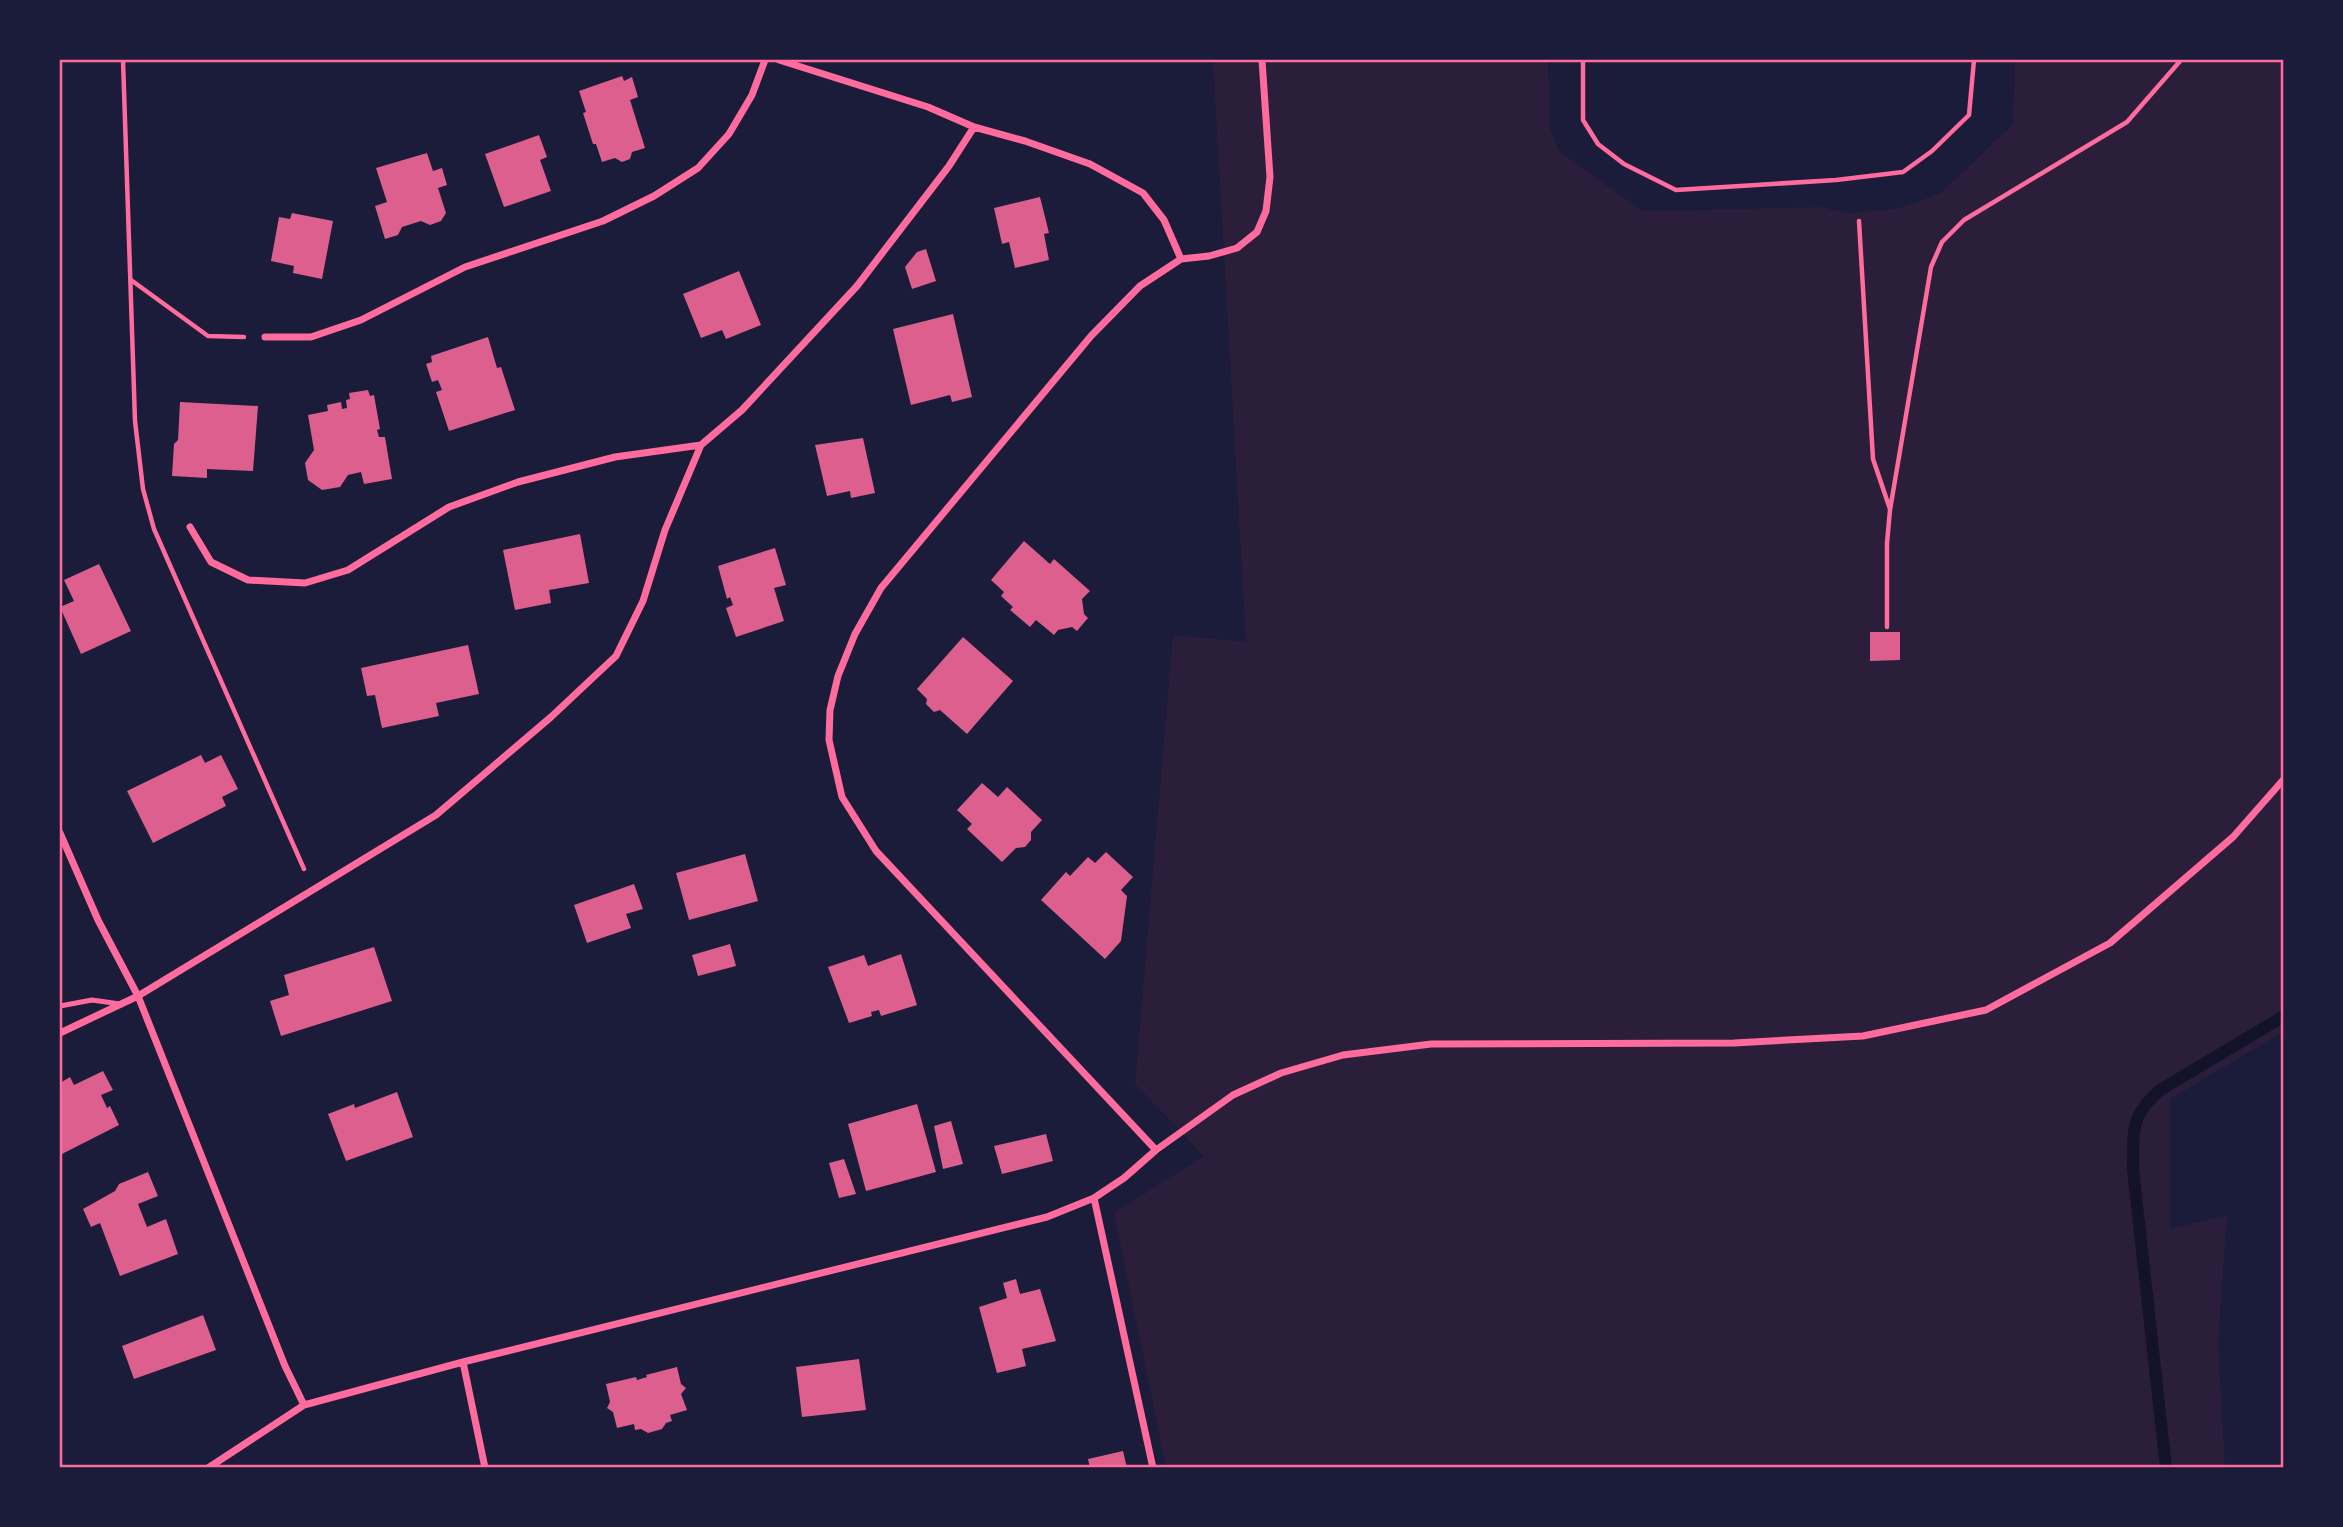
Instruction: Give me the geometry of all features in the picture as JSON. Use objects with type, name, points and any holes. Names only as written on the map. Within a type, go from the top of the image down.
[{"type":"street","points":[[265,337],[311,337],[361,320],[465,267],[603,222],[653,195],[698,168],[729,134],[752,95],[765,60]]},
{"type":"street","points":[[779,60],[915,103],[974,127],[1025,141],[1090,164],[1143,193],[1164,220],[1181,259]]},
{"type":"street","points":[[1156,1150],[876,851],[842,797],[829,740],[830,710],[838,676],[855,634],[881,588],[1091,336],[1140,286],[1181,259],[1209,257],[1237,248],[1257,232],[1266,211],[1270,177],[1262,60]]},
{"type":"street","points":[[60,1033],[138,996],[436,815],[551,717],[616,656],[643,601],[665,530],[701,445],[742,410],[858,286],[949,166],[974,127]]},
{"type":"street","points":[[190,527],[211,562],[248,580],[305,583],[348,570],[449,507],[507,486],[615,457],[701,445]]},
{"type":"street","points":[[208,1468],[304,1405],[463,1362],[1047,1217],[1094,1198],[1233,1095],[1282,1073],[1343,1055],[1431,1044],[1734,1043],[1863,1036],[1986,1010],[2110,943],[2233,837],[2284,779]]},
{"type":"street","points":[[60,832],[98,920],[138,996],[274,1340],[304,1405]]},
{"type":"street","points":[[1094,1198],[1153,1468]]},
{"type":"street","points":[[463,1362],[485,1468]]},
{"type":"lane","points":[[60,1006],[92,1000],[120,1004]]},
{"type":"path","points":[[123,60],[135,421],[143,489],[154,529],[313,889]]},
{"type":"path","points":[[1583,60],[1583,120],[1598,144],[1624,164],[1676,190],[1836,180],[1903,172],[1932,151],[1969,114],[1974,60]]},
{"type":"path","points":[[1887,627],[1887,543],[1890,510],[1931,267],[1942,242],[1964,220],[2127,122],[2181,60]]},
{"type":"path","points":[[1859,222],[1873,459],[1890,510]]},
{"type":"path","points":[[130,280],[208,336],[265,337]]},
{"type":"shaded area","points":[[1213,60],[1548,60],[1550,128],[1559,151],[1642,211],[1823,207],[1846,213],[1897,209],[1941,193],[2013,124],[2015,60],[2283,60],[2283,1032],[2170,1099],[2170,1229],[2227,1215],[2218,1342],[2225,1467],[1166,1467],[1114,1213],[1204,1156],[1135,1084],[1173,635],[1246,642]]},
{"type":"building","points":[[622,76],[624,81],[632,77],[638,97],[630,100],[645,148],[632,152],[630,159],[622,162],[615,158],[602,162],[596,144],[593,144],[579,91]]},
{"type":"building","points":[[539,135],[547,157],[540,160],[551,191],[504,207],[485,154]]},
{"type":"building","points":[[427,153],[433,171],[442,168],[447,185],[438,188],[446,213],[441,221],[430,225],[421,221],[402,227],[398,235],[385,239],[375,206],[387,202],[376,168]]},
{"type":"building","points":[[1040,197],[1049,233],[1044,234],[1049,260],[1015,268],[1009,242],[1002,244],[994,208]]},
{"type":"building","points":[[292,213],[333,221],[322,279],[293,273],[294,266],[271,261],[279,217],[290,219]]},
{"type":"building","points":[[926,249],[936,281],[912,289],[905,267],[917,252]]},
{"type":"building","points":[[739,271],[761,325],[726,339],[722,330],[701,338],[683,294]]},
{"type":"building","points":[[953,314],[972,397],[952,402],[950,395],[911,405],[893,329]]},
{"type":"building","points":[[488,337],[497,368],[501,367],[515,410],[449,431],[436,392],[442,390],[438,380],[432,382],[426,364],[432,362],[431,356]]},
{"type":"building","points":[[368,390],[370,396],[374,395],[380,429],[377,430],[379,437],[385,437],[392,479],[364,484],[361,472],[348,475],[340,487],[322,490],[308,480],[305,463],[314,450],[308,415],[328,411],[327,405],[341,402],[342,409],[347,408],[349,393]]},
{"type":"building","points":[[180,402],[258,406],[253,471],[207,469],[207,478],[172,476]]},
{"type":"building","points":[[863,438],[875,493],[851,498],[850,491],[827,496],[815,445]]},
{"type":"building","points":[[580,534],[589,583],[549,590],[551,603],[515,610],[503,550]]},
{"type":"building","points":[[1024,541],[1050,564],[1054,559],[1090,591],[1082,599],[1084,614],[1088,618],[1077,631],[1072,627],[1058,630],[1054,635],[1036,620],[1030,627],[1010,610],[1013,607],[1001,596],[1004,592],[991,580]]},
{"type":"building","points":[[775,548],[786,585],[774,588],[784,621],[736,637],[726,608],[733,605],[730,597],[727,599],[718,566]]},
{"type":"building","points":[[99,564],[131,631],[81,654],[60,607],[74,601],[64,580]]},
{"type":"building","points":[[1870,632],[1900,632],[1900,660],[1870,661]]},
{"type":"building","points":[[963,637],[1013,681],[967,734],[940,710],[934,712],[917,689]]},
{"type":"building","points":[[468,645],[479,694],[436,703],[439,716],[382,728],[375,695],[367,696],[361,668]]},
{"type":"building","points":[[201,755],[205,763],[221,755],[238,789],[222,797],[226,806],[153,843],[127,791]]},
{"type":"building","points":[[982,783],[998,797],[1007,787],[1042,820],[1031,832],[1031,840],[1025,847],[1016,848],[1002,862],[967,829],[972,824],[957,810]]},
{"type":"building","points":[[1106,852],[1133,877],[1121,890],[1127,896],[1121,941],[1105,959],[1041,900],[1066,872],[1070,876],[1088,857],[1095,863]]},
{"type":"building","points":[[745,854],[758,901],[689,920],[676,873]]},
{"type":"building","points":[[634,884],[643,909],[626,914],[631,928],[587,943],[574,905]]},
{"type":"building","points":[[730,944],[736,966],[698,976],[692,955]]},
{"type":"building","points":[[374,947],[392,1001],[281,1036],[270,1001],[289,995],[284,975]]},
{"type":"building","points":[[901,954],[917,1005],[881,1016],[879,1010],[871,1012],[872,1016],[849,1023],[828,967],[864,955],[868,966]]},
{"type":"building","points":[[103,1071],[113,1090],[101,1095],[119,1125],[60,1155],[60,1083],[70,1077],[74,1085]]},
{"type":"building","points":[[397,1092],[413,1137],[346,1161],[328,1114],[354,1104],[355,1108]]},
{"type":"building","points":[[917,1104],[936,1172],[866,1191],[848,1124]]},
{"type":"building","points":[[951,1121],[963,1164],[943,1169],[934,1126]]},
{"type":"building","points":[[1046,1134],[1053,1161],[1002,1174],[994,1146]]},
{"type":"building","points":[[844,1159],[856,1194],[839,1198],[829,1163]]},
{"type":"building","points":[[148,1172],[158,1196],[138,1204],[147,1227],[166,1219],[178,1254],[120,1276],[100,1223],[91,1227],[83,1209],[115,1191],[119,1184]]},
{"type":"building","points":[[1016,1279],[1020,1294],[1040,1289],[1056,1341],[1022,1349],[1026,1366],[997,1373],[979,1307],[1007,1298],[1003,1283]]},
{"type":"building","points":[[203,1315],[216,1350],[134,1379],[122,1346]]},
{"type":"building","points":[[859,1359],[866,1410],[802,1417],[796,1367]]},
{"type":"building","points":[[677,1367],[681,1384],[686,1388],[681,1394],[687,1410],[670,1415],[672,1421],[666,1423],[662,1429],[648,1433],[641,1429],[635,1430],[634,1424],[617,1428],[613,1412],[607,1408],[610,1402],[606,1384],[636,1377],[637,1380]]},
{"type":"building","points":[[1123,1451],[1127,1468],[1090,1468],[1088,1459]]},
{"type":"waterway","points":[[2166,1468],[2133,1169],[2135,1125],[2143,1108],[2160,1090],[2284,1016]]}]
